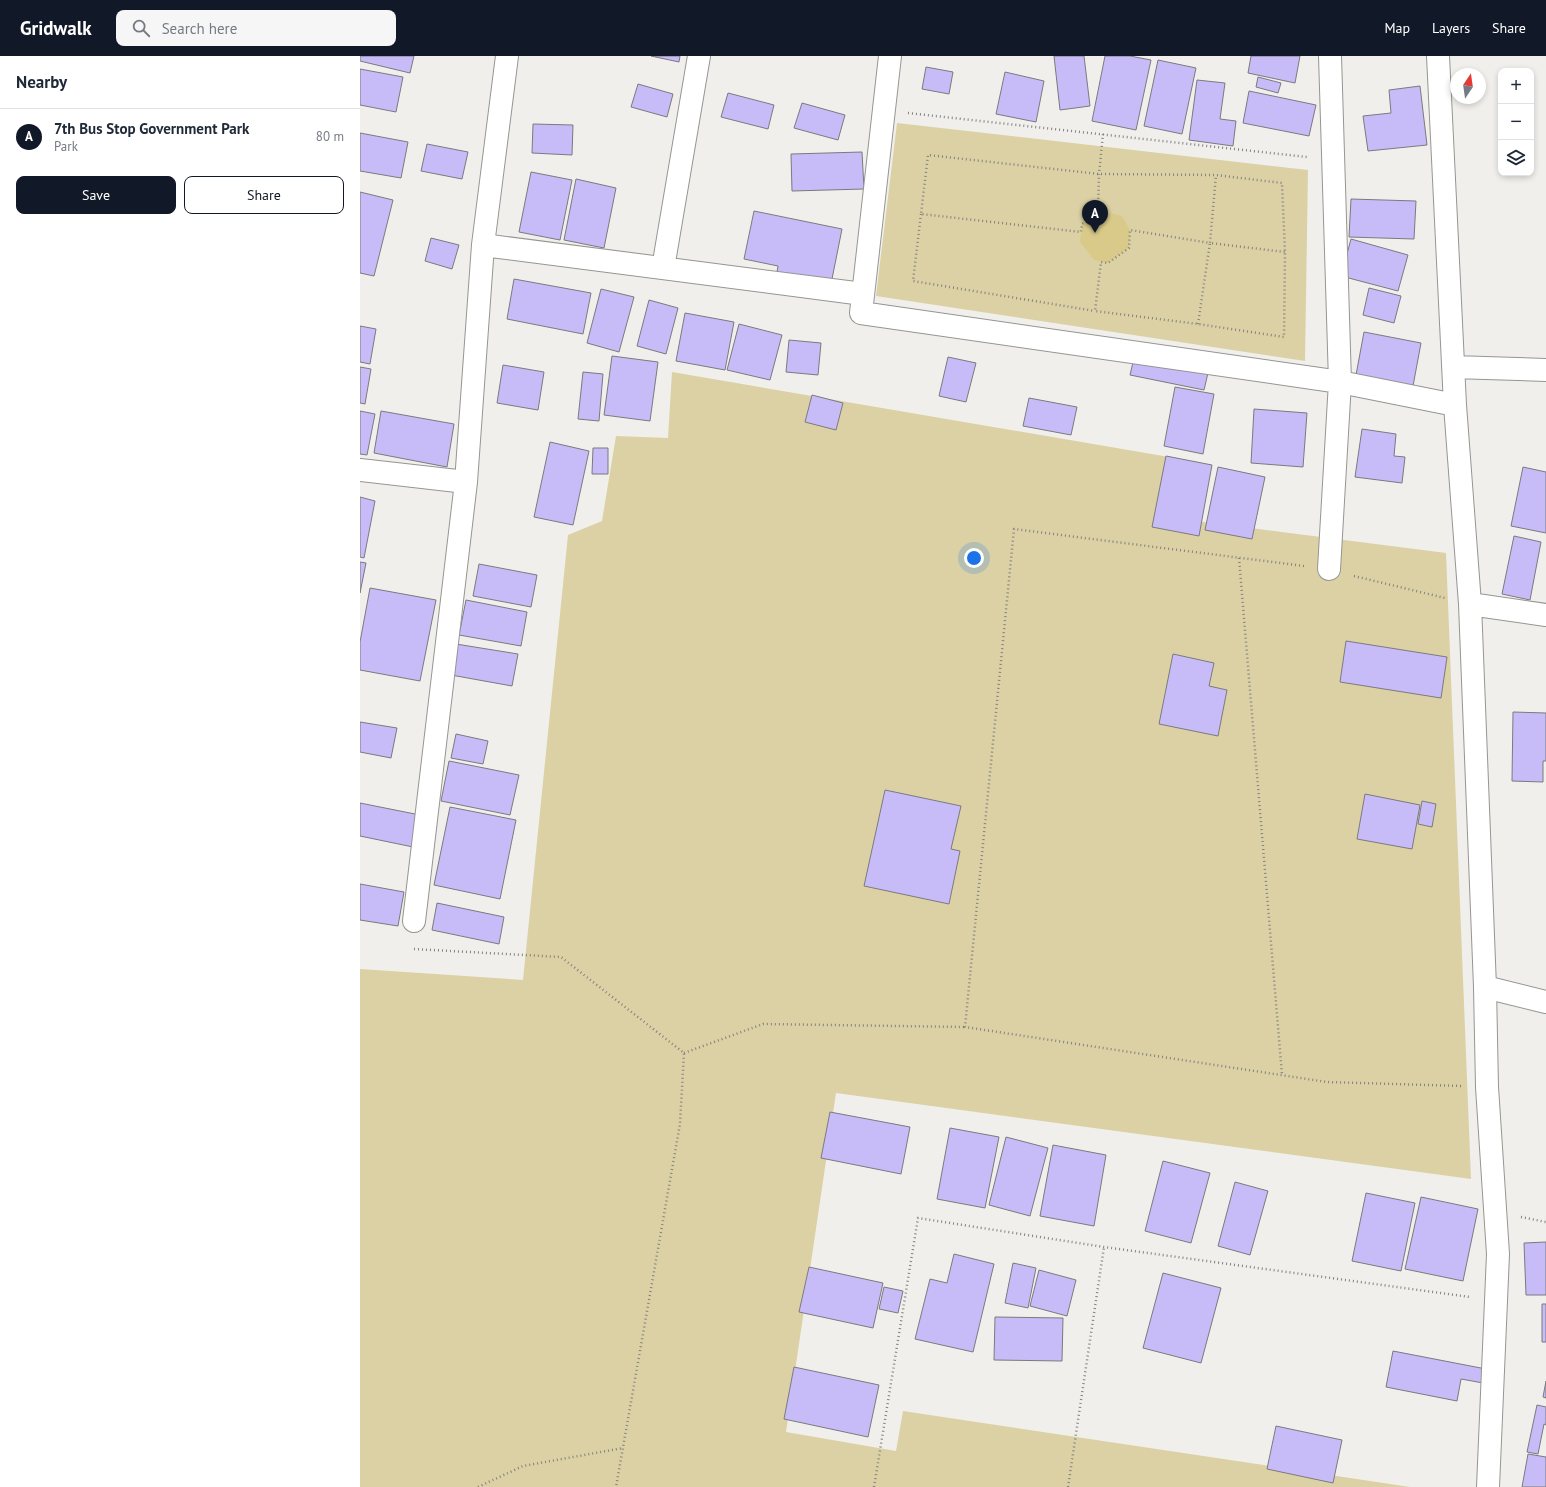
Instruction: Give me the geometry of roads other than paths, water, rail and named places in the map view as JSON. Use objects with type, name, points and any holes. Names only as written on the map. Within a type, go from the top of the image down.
[{"type":"street","points":[[414,921],[466,482],[483,245],[507,56]]},
{"type":"street","points":[[663,268],[699,56]]},
{"type":"street","points":[[890,56],[861,313],[1340,382],[1455,405]]},
{"type":"street","points":[[1329,570],[1340,382],[1330,56]]},
{"type":"street","points":[[1438,56],[1455,405],[1470,604],[1487,1087],[1498,1254],[1488,1487]]},
{"type":"street","points":[[483,245],[863,294]]},
{"type":"street","points":[[1454,367],[1546,370]]},
{"type":"street","points":[[360,470],[466,482]]},
{"type":"street","points":[[1470,604],[1546,615]]},
{"type":"street","points":[[1484,987],[1546,1002]]},
{"type":"place","name":"7th Bus Stop Government Park","points":[[1095,233]]}]
